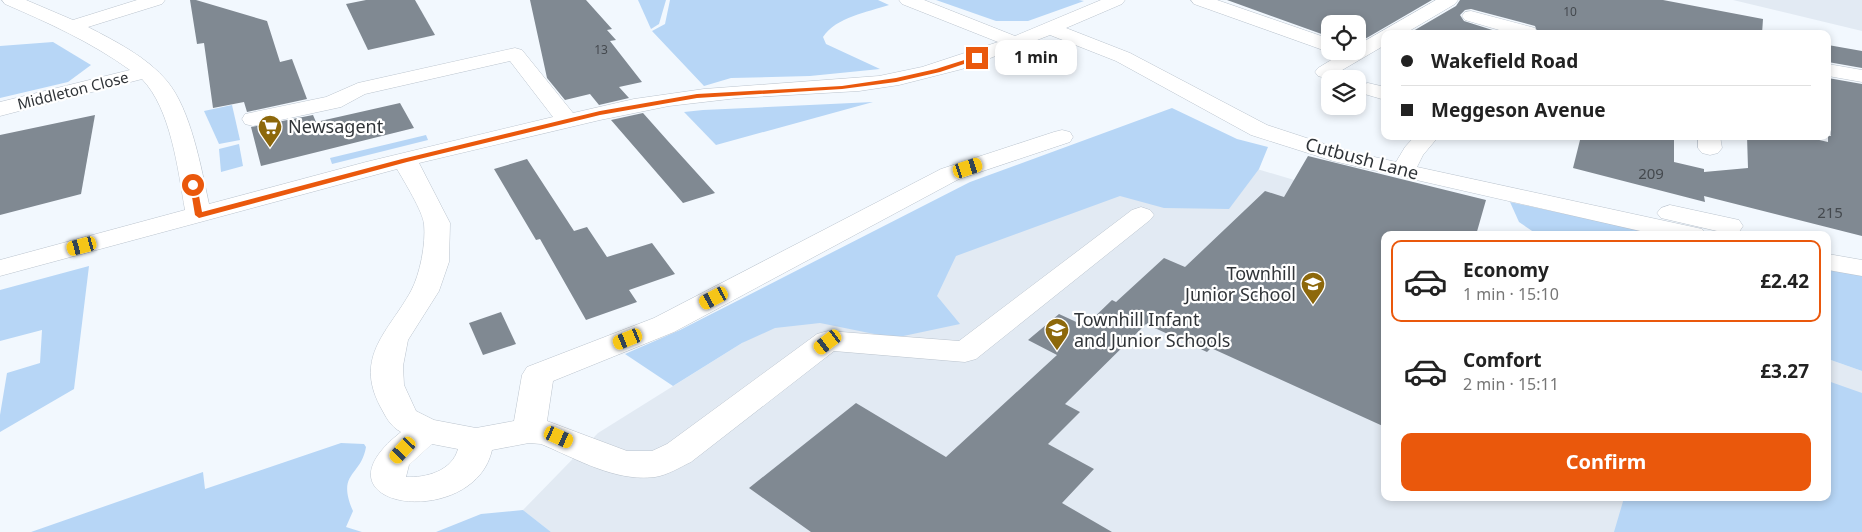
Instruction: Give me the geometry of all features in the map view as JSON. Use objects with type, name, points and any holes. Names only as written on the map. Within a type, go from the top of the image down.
[{"type":"street","points":[[10,0],[72,26],[126,56],[146,72],[165,94],[185,146],[199,215]]},
{"type":"street","points":[[72,26],[156,0]]},
{"type":"street","points":[[908,0],[1014,42]]},
{"type":"street","points":[[0,268],[405,160],[568,121],[697,96],[842,88],[896,80],[938,71],[1050,28],[1116,0]]},
{"type":"street","points":[[1200,0],[1321,43]]},
{"type":"street","points":[[1397,30],[1449,0]]},
{"type":"street","points":[[1471,16],[1529,30]]},
{"type":"street","name":"Cutbush Lane","points":[[1050,28],[1122,57],[1258,130],[1333,154],[1403,171],[1683,227]]},
{"type":"street","points":[[1366,46],[1381,39]]},
{"type":"street","points":[[253,119],[333,102],[358,89],[515,54],[568,121]]},
{"type":"street","points":[[1328,70],[1341,60]]},
{"type":"street","points":[[1831,71],[1862,76]]},
{"type":"street","name":"Middleton Close","points":[[0,109],[146,72]]},
{"type":"street","points":[[544,434],[538,376],[664,325],[950,174],[1062,137]]},
{"type":"street","points":[[1403,171],[1414,152],[1424,140]]},
{"type":"street","points":[[405,160],[437,223],[435,262],[425,291],[393,340],[387,366],[388,385],[404,419],[426,431],[476,440],[544,434],[624,464],[656,464],[679,454],[828,342],[965,352],[1141,215]]},
{"type":"street","points":[[1590,196],[1683,227],[1730,226]]},
{"type":"street","points":[[1831,245],[1862,250]]},
{"type":"street","points":[[1831,263],[1862,268]]},
{"type":"street","points":[[426,431],[395,459],[390,468],[389,477],[392,485],[402,490],[413,492],[442,487],[454,480],[471,462],[476,440]]},
{"type":"shaded area","points":[[638,0],[666,0],[659,24],[651,29]]},
{"type":"shaded area","points":[[670,0],[878,0],[889,5],[844,20],[829,30],[823,37],[826,44],[880,69],[810,76],[731,78],[704,86],[652,31],[665,24]]},
{"type":"shaded area","points":[[936,0],[1084,1],[1028,21],[996,21]]},
{"type":"shaded area","points":[[1733,0],[1862,0],[1862,31]]},
{"type":"shaded area","points":[[53,42],[91,65],[68,82],[0,98],[0,46]]},
{"type":"shaded area","points":[[873,102],[716,145],[684,112],[703,110]]},
{"type":"shaded area","points":[[232,105],[240,140],[219,144],[204,111]]},
{"type":"shaded area","points":[[1172,108],[1237,139],[1268,147],[1259,169],[1229,209],[1164,208],[1120,196],[956,256],[937,296],[960,324],[894,338],[820,323],[775,328],[742,343],[673,386],[625,354],[680,330],[970,182]]},
{"type":"shaded area","points":[[426,135],[428,140],[332,164],[330,158]]},
{"type":"shaded area","points":[[239,144],[243,166],[221,172],[219,149]]},
{"type":"shaded area","name":"Townhill Infant and Junior Schools","points":[[1224,159],[1461,230],[1381,231],[1381,501],[1831,501],[1831,360],[1862,371],[1862,532],[551,532],[523,510],[598,433],[838,283]]},
{"type":"shaded area","points":[[1510,202],[1644,231],[1532,231],[1519,222]]},
{"type":"shaded area","points":[[89,266],[74,389],[0,432],[0,415],[7,373],[40,363],[42,330],[0,341],[0,290]]},
{"type":"shaded area","points":[[1831,268],[1862,273],[1862,371],[1831,360]]},
{"type":"shaded area","points":[[1831,382],[1862,393],[1862,532],[1614,532],[1623,501],[1831,501]]},
{"type":"shaded area","points":[[341,443],[364,444],[366,447],[363,457],[348,482],[347,489],[353,511],[346,527],[362,532],[31,532],[203,472],[205,489]]},
{"type":"shaded area","points":[[523,510],[551,532],[436,532],[481,514]]},
{"type":"building","points":[[190,0],[196,0],[267,21],[280,62],[292,59],[307,99],[247,112],[244,102],[213,108],[204,43],[197,44]]},
{"type":"building","points":[[366,0],[415,0],[435,35],[368,50],[346,4]]},
{"type":"building","points":[[530,0],[586,0],[612,29],[607,30],[616,40],[610,41],[642,82],[619,87],[629,98],[599,105],[590,94],[565,100],[547,78]]},
{"type":"building","points":[[1227,0],[1432,0],[1366,38],[1366,15],[1321,15],[1321,34]]},
{"type":"building","points":[[1460,0],[1663,0],[1763,19],[1762,30],[1536,30],[1535,26],[1471,9],[1465,10],[1460,15],[1464,21],[1492,30],[1415,30],[1456,6]]},
{"type":"building","points":[[1831,46],[1862,51],[1862,68],[1831,63]]},
{"type":"building","points":[[1831,79],[1862,84],[1862,236],[1704,196],[1705,202],[1573,168],[1580,140],[1674,140],[1674,162],[1704,169],[1704,172],[1748,168],[1747,140],[1819,140],[1828,142],[1828,140],[1831,140]]},
{"type":"building","points":[[400,103],[414,128],[261,166],[251,127],[313,115],[316,122]]},
{"type":"building","points":[[643,113],[715,193],[683,203],[611,120]]},
{"type":"building","points":[[95,115],[81,194],[0,215],[0,135]]},
{"type":"building","points":[[1308,156],[1486,200],[1477,231],[1381,231],[1381,425],[1211,348],[1207,352],[1146,324],[1065,404],[1080,412],[1048,444],[1094,469],[1062,503],[1112,532],[811,532],[749,488],[856,403],[946,457],[1057,355],[1028,340],[1059,314],[1085,326],[1112,300],[1116,302],[1164,258],[1185,267],[1265,191],[1284,197]]},
{"type":"building","points":[[527,159],[574,231],[587,227],[607,257],[652,243],[675,274],[629,290],[637,302],[586,320],[540,239],[536,240],[494,169]]},
{"type":"building","points":[[501,312],[516,344],[483,355],[469,323]]},
{"type":"place","name":"Newsagent","points":[[270,148]]},
{"type":"place","name":"Townhill Junior School","points":[[1313,305]]},
{"type":"place","name":"Townhill Infant and Junior Schools","points":[[1057,351]]},
{"type":"route","points":[[193,185],[199,215],[405,160],[600,113],[697,96],[740,92],[842,88],[896,80],[938,71],[977,58]]}]
